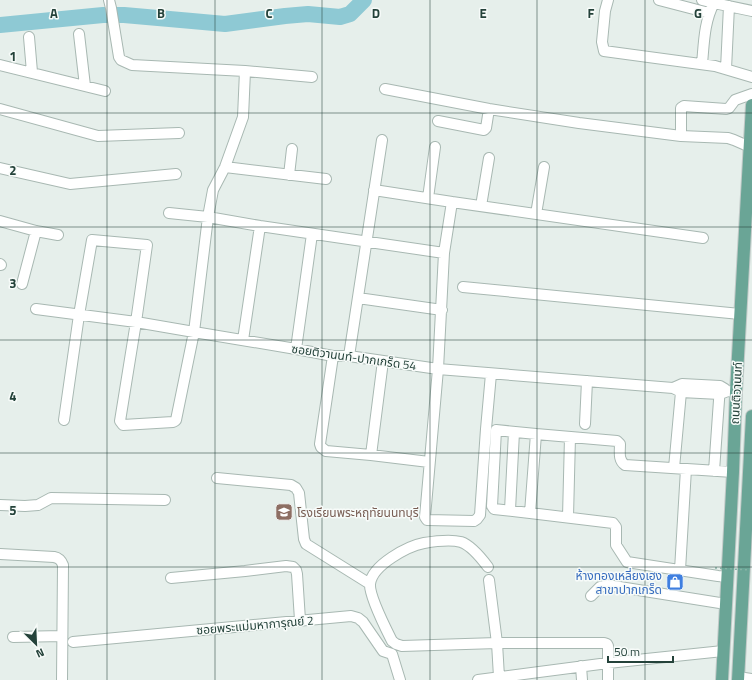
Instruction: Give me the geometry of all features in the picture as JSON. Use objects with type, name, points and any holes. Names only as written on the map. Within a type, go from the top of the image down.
[{"type":"main road","name":"ถนนติวานนท์","points":[[722,680],[733,472],[726,391],[748,267],[752,105]]},
{"type":"main road","name":"ถนนติวานนท์","points":[[738,678],[751,473],[752,416]]},
{"type":"street","points":[[608,0],[605,11],[602,42],[604,51],[702,64],[726,69],[752,77]]},
{"type":"street","points":[[659,0],[709,13]]},
{"type":"street","points":[[702,0],[752,11]]},
{"type":"street","points":[[702,64],[707,22],[709,13],[714,3]]},
{"type":"street","points":[[110,4],[119,57],[121,60],[132,65],[245,71],[312,77]]},
{"type":"street","points":[[726,69],[729,6]]},
{"type":"street","points":[[79,34],[85,86]]},
{"type":"street","points":[[29,37],[32,72]]},
{"type":"street","points":[[0,65],[105,91]]},
{"type":"street","points":[[64,420],[79,315],[92,240],[147,245],[120,421],[123,425],[175,421],[194,332],[208,217],[213,190],[226,167],[243,117],[245,71]]},
{"type":"street","points":[[386,89],[489,109],[579,123],[681,136],[728,138],[750,147]]},
{"type":"street","points":[[681,136],[682,107],[726,109],[729,108],[735,100],[752,94]]},
{"type":"street","points":[[0,109],[98,136],[179,133]]},
{"type":"street","points":[[438,121],[484,130],[486,128],[489,109]]},
{"type":"street","points":[[349,356],[382,140]]},
{"type":"street","points":[[428,198],[435,147]]},
{"type":"street","points":[[289,174],[292,149]]},
{"type":"street","points":[[481,206],[488,158]]},
{"type":"street","points":[[226,167],[326,179]]},
{"type":"street","points":[[536,214],[544,167]]},
{"type":"street","points":[[0,168],[70,184],[176,174]]},
{"type":"street","points":[[374,190],[703,238]]},
{"type":"street","points":[[452,202],[444,253],[438,369],[425,519],[474,521],[480,515],[491,374]]},
{"type":"street","points":[[169,213],[208,217],[444,253]]},
{"type":"street","points":[[0,221],[36,231],[58,234]]},
{"type":"street","points":[[243,340],[260,226]]},
{"type":"street","points":[[22,284],[36,231]]},
{"type":"street","points":[[296,349],[312,234]]},
{"type":"street","points":[[463,287],[740,314]]},
{"type":"street","points":[[358,298],[442,310]]},
{"type":"street","name":"ซอยติวานนท์-ปากเกร็ด 54","points":[[36,309],[136,322],[333,356],[349,356],[438,369],[677,390],[726,391]]},
{"type":"street","points":[[333,356],[320,444],[321,448],[326,451],[429,462]]},
{"type":"street","points":[[371,455],[383,361]]},
{"type":"street","points":[[585,424],[587,381]]},
{"type":"street","points":[[674,468],[677,390]]},
{"type":"street","points":[[714,471],[726,391]]},
{"type":"street","points":[[727,577],[627,562],[616,545],[616,527],[613,523],[494,508],[492,504],[496,430],[617,441],[620,444],[620,459],[625,465],[733,472]]},
{"type":"street","points":[[510,510],[514,432]]},
{"type":"street","points":[[530,512],[536,434]]},
{"type":"street","points":[[568,517],[570,437]]},
{"type":"street","points":[[680,570],[686,469]]},
{"type":"street","points":[[217,478],[285,484],[296,488],[299,493],[304,539],[306,544],[370,584]]},
{"type":"street","points":[[0,505],[38,505],[51,498],[165,500]]},
{"type":"street","points":[[488,567],[474,551],[462,543],[447,541],[423,543],[403,551],[384,563],[373,575],[370,584],[374,600],[392,640],[396,644],[402,646],[497,643],[604,643],[608,646],[608,680]]},
{"type":"street","points":[[0,554],[54,557],[59,558],[63,565],[62,680]]},
{"type":"street","points":[[171,578],[286,566],[293,567],[297,574],[300,620]]},
{"type":"street","points":[[490,580],[497,643],[499,678]]},
{"type":"street","points":[[591,596],[600,587],[607,585],[726,604]]},
{"type":"street","name":"ซอยพระแม่มหาการุณย์ 2","points":[[73,642],[351,616],[358,618],[363,622],[383,651],[392,654],[400,680]]},
{"type":"street","points":[[13,637],[62,636]]},
{"type":"street","points":[[478,680],[549,675],[581,666],[723,651]]},
{"type":"street","points":[[581,666],[582,680]]},
{"type":"street","points":[[738,678],[752,679]]},
{"type":"path","points":[[715,568],[750,570]]},
{"type":"waterway","points":[[0,25],[103,15],[124,15],[225,24],[308,14],[340,17],[350,14],[364,0]]},
{"type":"place","name":"โรงเรียนพระหฤทัยนนทบุรี","points":[[284,512]]},
{"type":"place","name":"ห้างทองเหลี่ยงเฮง สาขาปากเกร็ด","points":[[675,582]]}]
